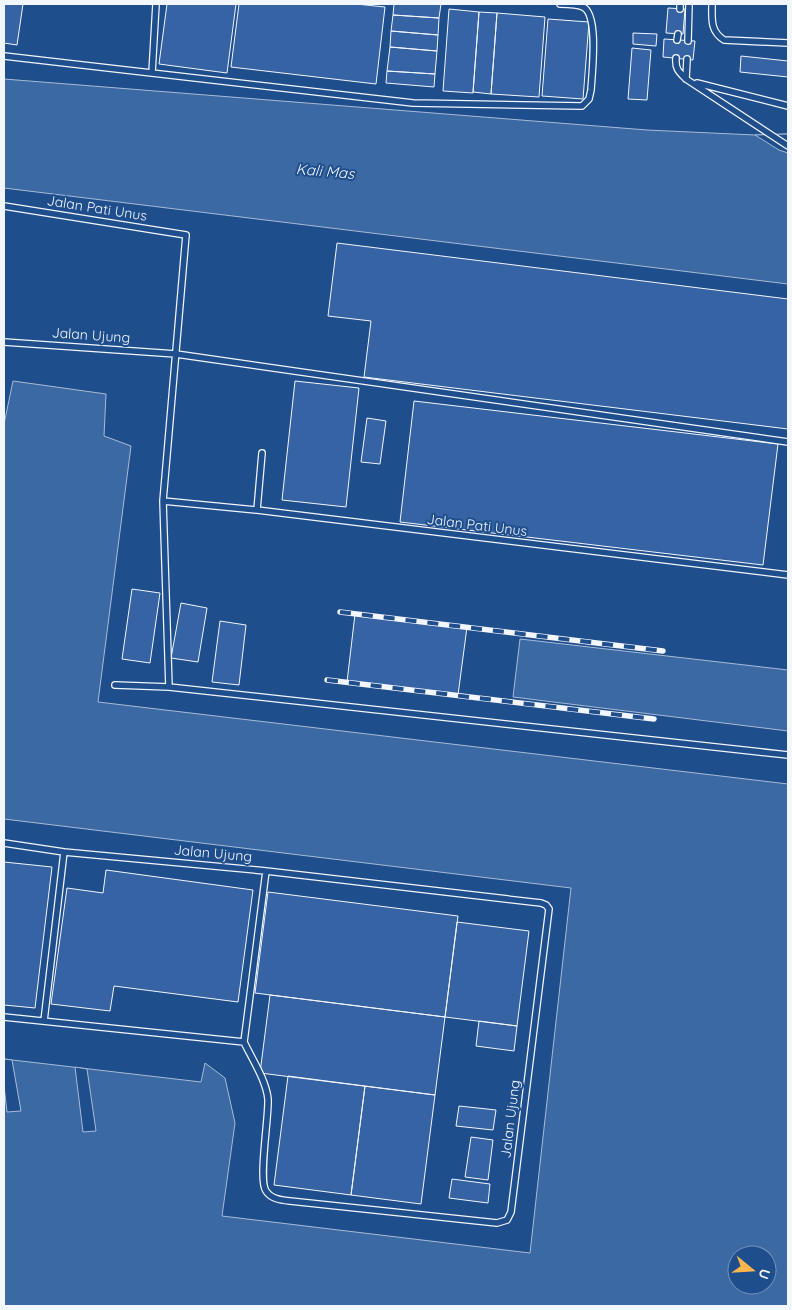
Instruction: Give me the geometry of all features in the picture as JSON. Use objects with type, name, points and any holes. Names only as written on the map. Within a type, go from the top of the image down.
[{"type":"lane","points":[[152,73],[156,4]]},
{"type":"lane","points":[[4,56],[413,103],[582,106],[590,99],[591,90],[592,16],[582,6],[560,4]]},
{"type":"lane","points":[[688,41],[689,4]]},
{"type":"lane","points":[[712,4],[713,29],[724,40],[788,43]]},
{"type":"lane","points":[[676,58],[675,66],[686,79],[788,106]]},
{"type":"lane","points":[[686,79],[687,59]]},
{"type":"lane","points":[[693,82],[788,146]]},
{"type":"lane","name":"Jalan Pati Unus","points":[[4,206],[186,235],[176,354]]},
{"type":"lane","name":"Jalan Ujung","points":[[4,342],[176,354],[788,442]]},
{"type":"lane","points":[[169,686],[163,500],[176,354]]},
{"type":"lane","points":[[257,510],[262,453]]},
{"type":"lane","name":"Jalan Pati Unus","points":[[163,500],[788,575]]},
{"type":"lane","points":[[115,685],[169,686],[788,755]]},
{"type":"lane","name":"Jalan Ujung","points":[[4,843],[64,852],[266,871],[540,903],[546,905],[549,909],[512,1212],[507,1220],[496,1223],[290,1201],[276,1199],[266,1193],[262,1175],[268,1098],[262,1079],[244,1042]]},
{"type":"lane","points":[[44,1021],[64,852]]},
{"type":"lane","points":[[4,1017],[244,1042],[266,871]]},
{"type":"water","name":"Kali Mas","points":[[4,79],[647,130],[755,135],[788,134],[788,284],[4,188]]},
{"type":"water","points":[[13,381],[106,394],[104,436],[131,446],[98,702],[788,784],[788,1306],[4,1306],[4,1059],[201,1082],[205,1063],[225,1078],[235,1123],[222,1216],[530,1253],[571,888],[4,819],[4,424]]},
{"type":"water","points":[[520,639],[788,670],[788,731],[513,697]]},
{"type":"pier","points":[[787,134],[788,153],[779,150],[755,135]]},
{"type":"pier","points":[[4,1059],[12,1060],[21,1111],[7,1112],[4,1086]]},
{"type":"pier","points":[[75,1067],[87,1069],[96,1131],[83,1132]]},
{"type":"building","points":[[4,4],[23,4],[17,45],[4,43]]},
{"type":"building","points":[[167,4],[236,4],[227,73],[159,64]]},
{"type":"building","points":[[239,4],[356,4],[385,7],[376,84],[231,67]]},
{"type":"building","points":[[394,4],[441,4],[439,18],[393,15]]},
{"type":"building","points":[[668,8],[685,9],[683,34],[666,33]]},
{"type":"building","points":[[449,9],[479,12],[473,93],[443,91]]},
{"type":"building","points":[[479,12],[497,13],[491,94],[473,92]]},
{"type":"building","points":[[497,13],[545,17],[539,97],[491,94]]},
{"type":"building","points":[[393,15],[439,18],[438,35],[391,31]]},
{"type":"building","points":[[548,19],[589,22],[583,99],[542,96]]},
{"type":"building","points":[[391,31],[438,35],[437,51],[390,47]]},
{"type":"building","points":[[633,33],[657,34],[656,46],[633,44]]},
{"type":"building","points":[[664,39],[695,41],[693,60],[663,57]]},
{"type":"building","points":[[390,47],[437,51],[435,74],[387,71]]},
{"type":"building","points":[[632,48],[651,50],[647,100],[628,99]]},
{"type":"building","points":[[741,56],[788,61],[788,77],[740,72]]},
{"type":"building","points":[[387,71],[435,74],[434,87],[386,83]]},
{"type":"building","points":[[337,243],[788,299],[788,429],[364,377],[371,321],[328,316]]},
{"type":"building","points":[[295,381],[359,388],[346,507],[282,500]]},
{"type":"building","points":[[414,401],[778,444],[763,565],[400,522]]},
{"type":"building","points":[[367,418],[386,421],[380,464],[361,462]]},
{"type":"building","points":[[132,589],[160,593],[150,663],[122,659]]},
{"type":"building","points":[[181,603],[207,608],[198,662],[171,658]]},
{"type":"building","points":[[355,614],[467,627],[458,695],[347,682]]},
{"type":"building","points":[[220,621],[246,625],[239,685],[212,682]]},
{"type":"building","points":[[4,862],[52,867],[35,1008],[4,1005]]},
{"type":"building","points":[[106,870],[253,890],[238,1002],[114,986],[110,1011],[51,1004],[67,888],[103,893]]},
{"type":"building","points":[[268,892],[458,916],[445,1017],[255,993]]},
{"type":"building","points":[[457,922],[529,931],[517,1026],[445,1017]]},
{"type":"building","points":[[270,995],[445,1017],[435,1095],[260,1073]]},
{"type":"building","points":[[479,1021],[517,1026],[514,1051],[476,1046]]},
{"type":"building","points":[[288,1076],[365,1086],[351,1195],[274,1185]]},
{"type":"building","points":[[365,1086],[435,1095],[421,1204],[351,1195]]},
{"type":"building","points":[[459,1106],[496,1110],[493,1130],[456,1126]]},
{"type":"building","points":[[471,1137],[493,1140],[488,1180],[465,1177]]},
{"type":"building","points":[[452,1179],[490,1184],[488,1203],[449,1198]]},
{"type":"railway","points":[[340,612],[663,651]]},
{"type":"railway","points":[[327,680],[654,719]]}]
